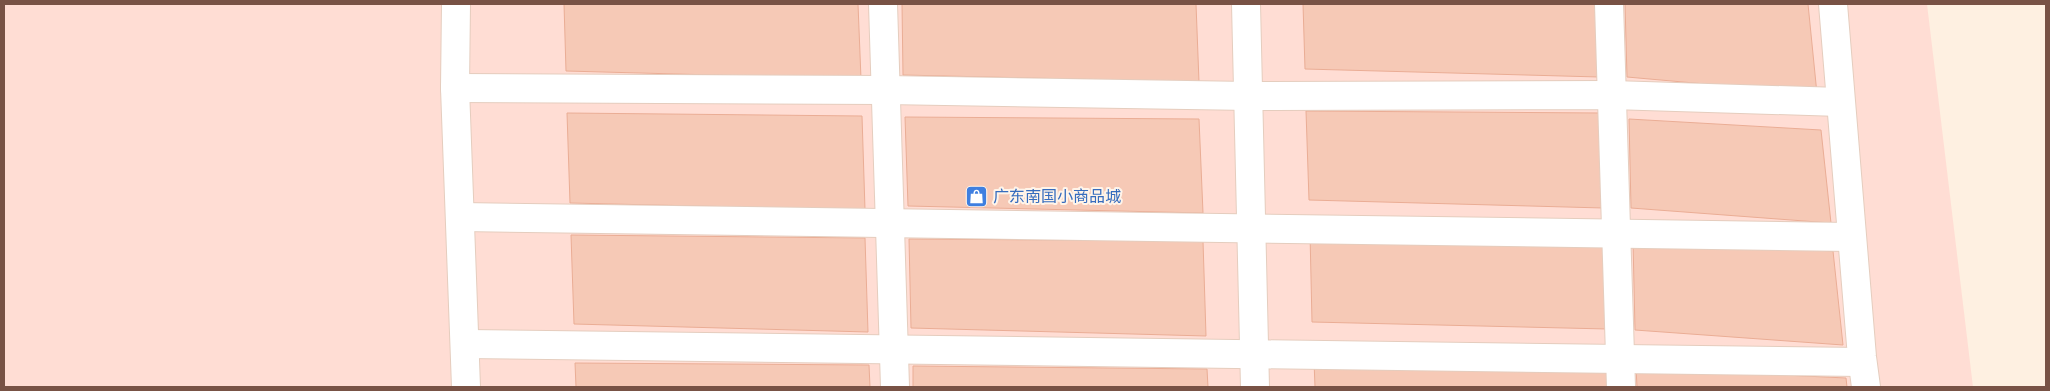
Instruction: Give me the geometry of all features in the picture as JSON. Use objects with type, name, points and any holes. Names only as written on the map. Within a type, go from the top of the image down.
[{"type":"street","points":[[456,4],[455,88],[466,344],[466,387]]},
{"type":"street","points":[[883,4],[895,387]]},
{"type":"street","points":[[1246,4],[1255,387]]},
{"type":"street","points":[[1609,4],[1621,387]]},
{"type":"street","points":[[466,344],[1620,358],[1864,374],[1851,237],[1833,4]]},
{"type":"street","points":[[455,88],[886,90],[1249,96],[1612,95],[1840,102]]},
{"type":"street","points":[[461,217],[1851,237]]},
{"type":"shaded area","name":"广东南国小商品城","points":[[4,4],[1927,4],[1973,387],[4,387]]},
{"type":"building","points":[[564,4],[858,4],[861,79],[566,71]]},
{"type":"building","points":[[902,4],[1196,4],[1199,82],[903,75]]},
{"type":"building","points":[[1303,4],[1597,4],[1599,77],[1305,69]]},
{"type":"building","points":[[1625,4],[1808,4],[1817,94],[1627,77]]},
{"type":"building","points":[[1306,111],[1601,113],[1603,208],[1309,200]]},
{"type":"building","points":[[567,113],[862,116],[865,210],[570,203]]},
{"type":"building","points":[[905,117],[1199,119],[1203,213],[908,206]]},
{"type":"building","points":[[1629,119],[1821,130],[1831,223],[1631,208]]},
{"type":"building","points":[[1310,233],[1604,235],[1607,329],[1312,322]]},
{"type":"building","points":[[571,235],[865,238],[868,332],[574,324]]},
{"type":"building","points":[[909,239],[1203,241],[1206,336],[911,328]]},
{"type":"building","points":[[1633,241],[1833,251],[1843,345],[1635,330]]},
{"type":"building","points":[[1314,361],[1608,363],[1609,387],[1315,387]]},
{"type":"building","points":[[575,363],[869,365],[870,387],[576,387]]},
{"type":"building","points":[[913,366],[1207,369],[1208,387],[913,387]]},
{"type":"building","points":[[1636,368],[1846,378],[1847,387],[1637,387]]},
{"type":"place","name":"广东南国小商品城","points":[[977,196]]}]
